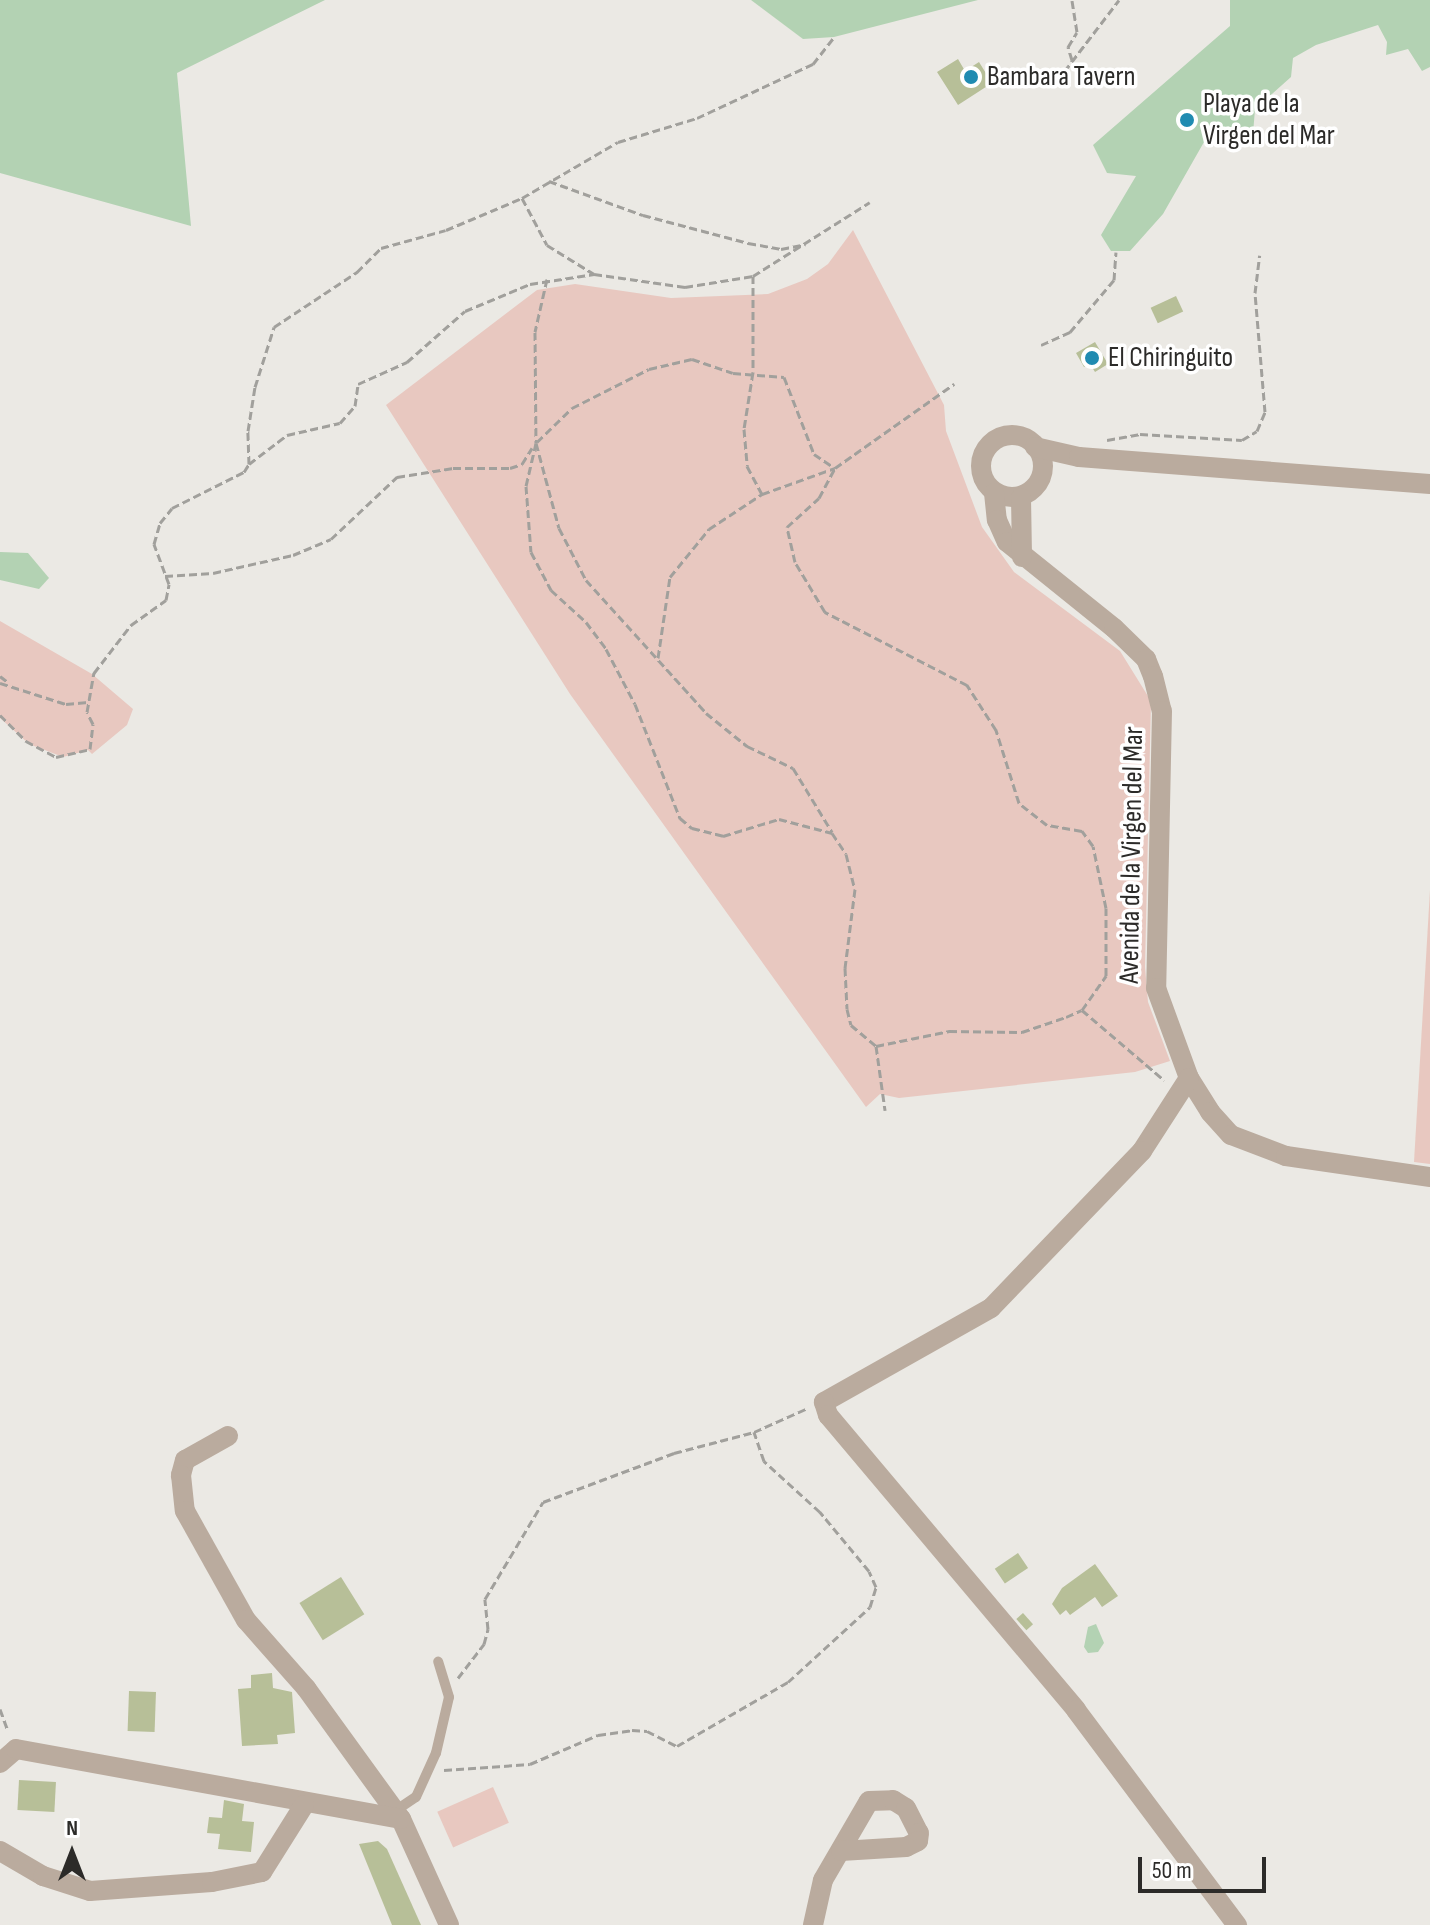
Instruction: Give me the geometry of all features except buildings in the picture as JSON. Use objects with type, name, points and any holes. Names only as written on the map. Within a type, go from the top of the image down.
[{"type":"street","points":[[1079,457],[1056,466],[1040,484],[1021,498],[994,493],[981,463],[988,445],[1010,435],[1035,447],[1079,457],[1430,484]]},
{"type":"street","points":[[1035,447],[1042,461],[1040,484]]},
{"type":"street","name":"Avenida de la Virgen del Mar","points":[[994,493],[997,520],[1007,542],[1114,628],[1146,659],[1153,676],[1162,711],[1156,988],[1189,1078],[1231,1135],[1251,1145],[1332,1165],[1430,1177]]},
{"type":"street","points":[[1021,498],[1022,557]]},
{"type":"street","points":[[1189,1078],[1142,1151],[991,1308],[824,1402],[828,1415],[1076,1710],[1237,1925]]},
{"type":"street","points":[[228,1436],[185,1460],[181,1475],[185,1511],[246,1620],[306,1688],[398,1815],[449,1925]]},
{"type":"street","points":[[0,1763],[16,1749],[304,1805],[398,1815]]},
{"type":"street","points":[[0,1851],[43,1876],[90,1891],[212,1882],[262,1872],[304,1805]]},
{"type":"street","points":[[813,1925],[823,1880],[841,1851]]},
{"type":"lane","points":[[398,1815],[416,1797],[428,1771],[449,1697],[438,1662]]},
{"type":"path","points":[[1072,0],[1077,32],[1068,47],[1072,61]]},
{"type":"path","points":[[1057,81],[1119,0]]},
{"type":"path","points":[[249,464],[248,431],[255,387],[274,327],[357,272],[381,248],[446,230],[522,198],[618,142],[697,118],[813,64],[834,37]]},
{"type":"path","points":[[549,181],[643,215],[748,243],[781,249],[810,243]]},
{"type":"path","points":[[522,198],[547,245],[594,274]]},
{"type":"path","points":[[0,715],[26,741],[56,757],[72,757],[90,749],[93,732],[88,702],[94,673],[131,625],[166,600],[165,576],[154,544],[160,523],[172,508],[244,472],[249,464],[287,435],[340,423],[355,406],[358,384],[407,362],[465,311],[547,279],[594,274],[685,287],[753,276],[810,243],[870,202]]},
{"type":"path","points":[[1041,345],[1070,332],[1114,280],[1116,252]]},
{"type":"path","points":[[1096,444],[1140,434],[1242,440],[1257,431],[1265,412],[1255,293],[1260,255]]},
{"type":"path","points":[[753,276],[753,372],[744,429],[747,466],[762,494]]},
{"type":"path","points":[[547,279],[535,332],[536,443],[526,486],[531,552],[551,590],[586,622],[606,649],[635,704],[680,818],[692,828],[723,836],[779,819],[832,833]]},
{"type":"path","points":[[165,576],[213,573],[293,555],[331,539],[397,477],[453,468],[510,468],[522,464],[536,443],[572,408],[649,369],[692,359],[733,373],[753,372],[784,377],[814,454],[835,468]]},
{"type":"path","points":[[658,658],[670,577],[709,529],[762,494],[835,468],[954,384]]},
{"type":"path","points":[[536,443],[559,528],[586,580],[706,713],[747,746],[793,768],[846,854],[855,889],[845,968],[847,1009],[851,1025],[876,1046],[885,1110]]},
{"type":"path","points":[[835,468],[819,498],[787,527],[795,562],[825,612],[967,685],[996,730],[1019,803],[1047,825],[1082,831],[1093,846],[1106,908],[1106,976],[1082,1010],[1022,1032],[949,1031],[876,1046]]},
{"type":"path","points":[[0,676],[10,684]]},
{"type":"path","points":[[0,683],[66,704],[88,702]]},
{"type":"path","points":[[1082,1010],[1164,1080]]},
{"type":"path","points":[[449,1697],[484,1644],[488,1629],[485,1599],[543,1502],[674,1453],[754,1432],[824,1402]]},
{"type":"path","points":[[428,1771],[530,1764],[598,1735],[632,1730],[647,1731],[677,1746],[788,1682],[870,1607],[876,1587],[869,1571],[820,1512],[764,1461],[754,1432]]},
{"type":"path","points":[[0,1709],[16,1749]]},
{"type":"shaded area","points":[[0,0],[325,0],[177,73],[191,226],[0,173]]},
{"type":"shaded area","points":[[751,0],[978,0],[834,37],[803,39]]},
{"type":"shaded area","name":"Playa de la Virgen del Mar","points":[[1230,0],[1430,0],[1430,67],[1422,71],[1408,49],[1386,55],[1387,42],[1378,25],[1316,45],[1293,58],[1291,77],[1255,109],[1253,134],[1208,135],[1163,214],[1130,251],[1111,251],[1101,235],[1136,176],[1107,173],[1093,145],[1230,26]]},
{"type":"shaded area","points":[[853,230],[944,405],[946,431],[982,527],[1014,572],[1120,651],[1151,701],[1145,967],[1148,1002],[1170,1061],[1135,1072],[899,1098],[880,1094],[866,1107],[570,694],[386,405],[537,290],[575,284],[671,298],[768,294],[807,279],[828,264]]},
{"type":"shaded area","points":[[0,552],[28,553],[49,578],[39,589],[0,580]]},
{"type":"shaded area","points":[[0,621],[92,674],[133,709],[127,725],[92,754],[88,750],[63,757],[29,744],[0,718]]},
{"type":"shaded area","points":[[1430,890],[1430,1164],[1414,1162]]},
{"type":"shaded area","points":[[1096,1624],[1104,1643],[1098,1652],[1088,1653],[1084,1647],[1088,1627]]},
{"type":"shaded area","points":[[493,1787],[509,1823],[453,1847],[437,1812]]},
{"type":"place","name":"Bambara Tavern","points":[[971,77]]},
{"type":"place","name":"Playa de la Virgen del Mar","points":[[1187,120]]},
{"type":"place","name":"El Chiringuito","points":[[1092,358]]}]
